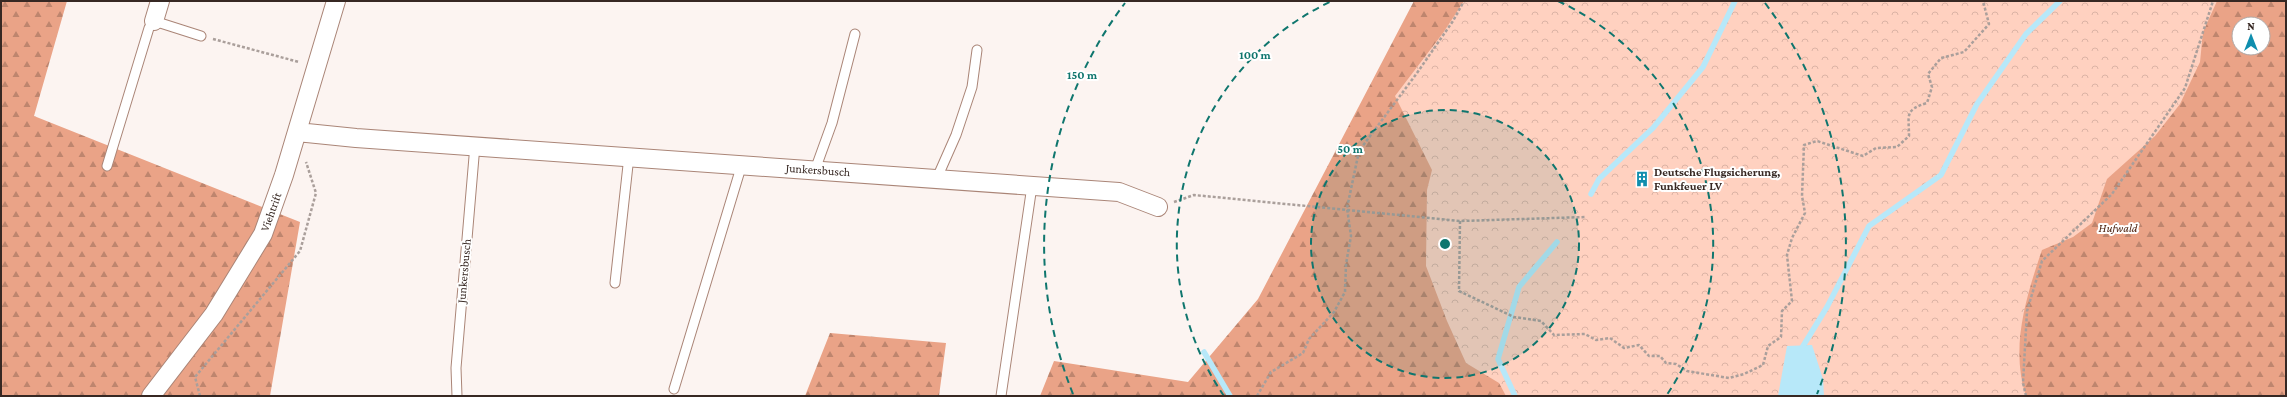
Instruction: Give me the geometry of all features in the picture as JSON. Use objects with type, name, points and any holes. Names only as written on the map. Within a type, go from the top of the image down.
[{"type":"street","points":[[154,21],[160,1]]},
{"type":"street","name":"Viehtrift","points":[[151,396],[214,314],[263,234],[297,132],[315,67],[336,1]]},
{"type":"street","name":"Junkersbusch","points":[[297,132],[356,138],[629,156],[1119,192],[1158,207]]},
{"type":"lane","points":[[107,166],[149,28],[154,21],[201,36]]},
{"type":"lane","points":[[815,170],[832,123],[855,34]]},
{"type":"lane","points":[[936,178],[956,135],[972,87],[977,50]]},
{"type":"lane","name":"Junkersbusch","points":[[457,396],[456,368],[475,146]]},
{"type":"lane","points":[[615,283],[629,156]]},
{"type":"lane","points":[[674,389],[742,164]]},
{"type":"lane","points":[[1000,396],[1032,186]]},
{"type":"path","points":[[1257,396],[1271,372],[1303,353],[1309,339],[1334,312],[1345,292],[1346,264],[1351,236],[1347,208],[1359,150],[1417,73],[1453,21],[1464,1]]},
{"type":"path","points":[[1460,220],[1459,291],[1514,317],[1541,321],[1554,335],[1585,334],[1596,340],[1610,338],[1624,348],[1640,345],[1649,356],[1660,356],[1666,363],[1676,364],[1687,371],[1729,378],[1744,374],[1762,365],[1768,346],[1781,337],[1782,311],[1792,301],[1787,255],[1792,238],[1805,213],[1802,196],[1804,145],[1817,141],[1863,156],[1876,148],[1897,147],[1909,136],[1909,114],[1914,107],[1927,104],[1932,87],[1928,74],[1941,58],[1964,52],[1989,24],[1983,1]]},
{"type":"path","points":[[2026,396],[2023,383],[2027,311],[2042,261],[2112,194],[2185,88],[2213,1]]},
{"type":"path","points":[[201,36],[315,67]]},
{"type":"path","points":[[200,396],[195,377],[300,251],[316,193],[305,159]]},
{"type":"path","points":[[1158,207],[1194,195],[1347,208],[1460,220],[1586,217]]},
{"type":"green space","points":[[1,1],[67,1],[34,116],[300,222],[270,396],[1,396]]},
{"type":"green space","name":"Hufwald","points":[[1414,1],[2286,1],[2286,396],[1040,396],[1054,361],[1188,382],[1258,299]]},
{"type":"green space","name":"Hufwald","points":[[1464,1],[2217,1],[2203,32],[2200,62],[2180,104],[2155,136],[2107,179],[2092,223],[2073,237],[2042,250],[2030,286],[2022,323],[2020,341],[2021,378],[2026,396],[1506,396],[1499,383],[1466,363],[1447,321],[1426,266],[1427,190],[1432,170],[1395,96],[1443,33]]},
{"type":"green space","points":[[830,333],[946,343],[939,396],[805,396]]},
{"type":"water","points":[[1812,345],[1823,379],[1824,396],[1778,396],[1787,346]]},
{"type":"waterway","points":[[1591,194],[1599,179],[1653,128],[1703,67],[1735,1]]},
{"type":"waterway","points":[[1800,351],[1827,307],[1869,226],[1941,175],[1977,104],[2026,34],[2060,1]]},
{"type":"waterway","points":[[1515,396],[1498,359],[1519,287],[1557,242]]},
{"type":"waterway","points":[[1204,352],[1230,396]]},
{"type":"place","name":"Deutsche Flugsicherung, Funkfeuer LV","points":[[1642,179]]}]
